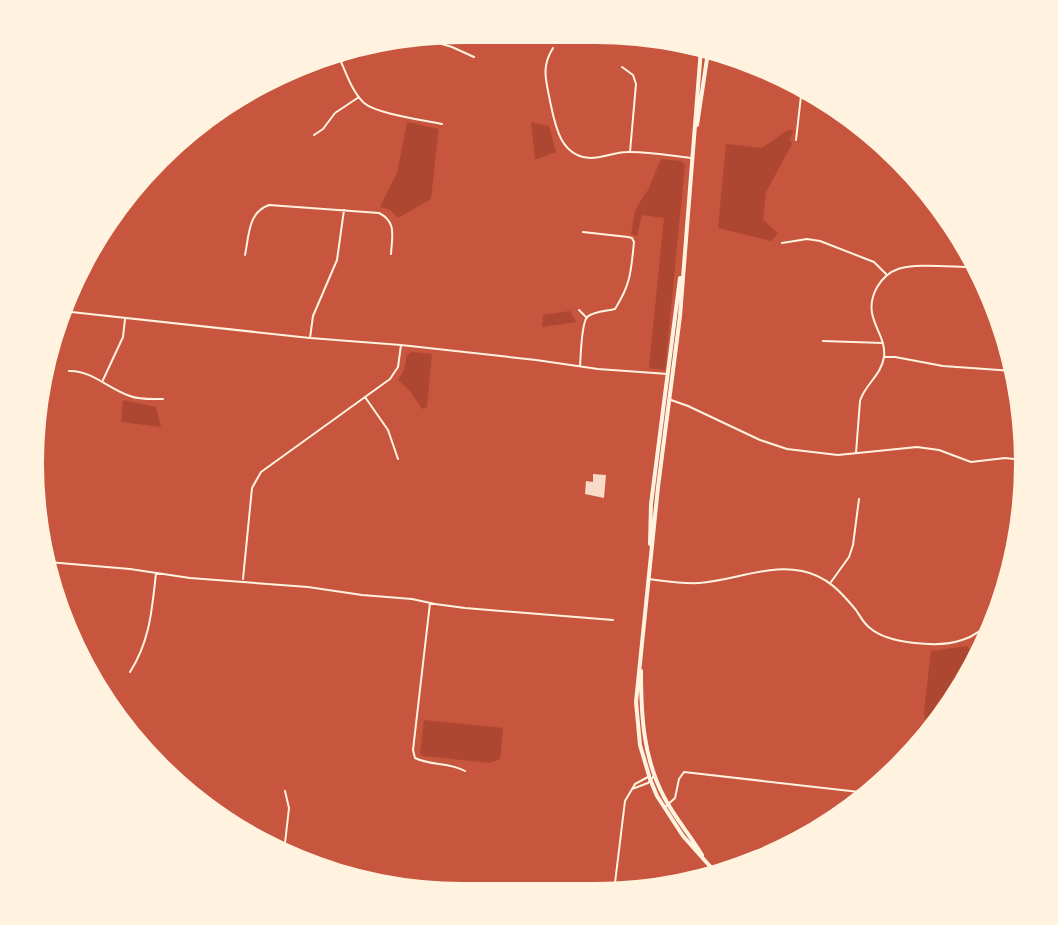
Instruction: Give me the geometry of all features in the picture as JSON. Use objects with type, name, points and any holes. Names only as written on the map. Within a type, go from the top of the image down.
[{"type":"main road","points":[[700,57],[668,399],[651,504],[649,579],[637,679],[637,722],[640,745],[651,778],[683,836],[710,865]]},
{"type":"main road","points":[[692,158],[707,59]]},
{"type":"street","points":[[440,44],[474,57]]},
{"type":"street","points":[[553,48],[546,59],[545,74],[556,128],[562,142],[570,151],[581,157],[593,158],[630,152],[692,158]]},
{"type":"street","points":[[341,62],[364,103],[374,109],[442,124]]},
{"type":"street","points":[[622,67],[633,75],[636,84],[630,152]]},
{"type":"street","points":[[314,135],[335,113],[359,97]]},
{"type":"street","points":[[796,140],[801,98]]},
{"type":"street","points":[[245,255],[254,215],[261,208],[269,205],[379,213],[388,217],[392,225],[391,254]]},
{"type":"street","points":[[310,338],[312,316],[337,260],[344,210]]},
{"type":"street","points":[[580,366],[584,326],[587,318],[615,309],[629,286],[634,242],[628,237],[583,232]]},
{"type":"street","points":[[782,243],[807,239],[820,241],[874,262],[887,275]]},
{"type":"street","points":[[856,453],[860,400],[880,371],[884,357],[883,343],[872,312],[877,287],[887,275],[898,269],[966,267]]},
{"type":"street","points":[[579,310],[587,318]]},
{"type":"street","points":[[71,312],[670,374]]},
{"type":"street","points":[[102,381],[123,338],[125,319]]},
{"type":"street","points":[[823,341],[883,343]]},
{"type":"street","points":[[243,580],[252,488],[255,479],[261,472],[390,379],[398,367],[401,345]]},
{"type":"street","points":[[884,357],[950,367],[1004,370]]},
{"type":"street","points":[[69,371],[75,370],[102,381],[131,397],[163,399]]},
{"type":"street","points":[[365,397],[388,430],[398,459]]},
{"type":"street","points":[[668,399],[688,406],[772,446],[829,454],[917,447],[939,450],[971,462],[1014,459]]},
{"type":"street","points":[[831,582],[849,557],[853,545],[859,499]]},
{"type":"street","points":[[56,563],[243,580],[362,596],[412,599],[465,608],[613,620]]},
{"type":"street","points":[[649,579],[699,583],[781,569],[808,573],[831,582],[845,596],[869,628],[881,636],[922,643],[947,643],[964,639],[979,631]]},
{"type":"street","points":[[130,672],[145,642],[151,622],[156,573]]},
{"type":"street","points":[[430,603],[413,750],[415,758],[422,761],[455,765],[465,771]]},
{"type":"street","points":[[666,806],[675,798],[681,775],[688,772],[855,792]]},
{"type":"street","points":[[630,790],[651,778]]},
{"type":"street","points":[[615,881],[623,807],[630,790],[640,780],[651,778]]},
{"type":"street","points":[[285,791],[289,808],[285,842]]},
{"type":"shaded area","points":[[407,122],[439,129],[431,199],[398,218],[390,210],[380,207],[397,173]]},
{"type":"shaded area","points":[[531,122],[549,126],[556,152],[535,160]]},
{"type":"shaded area","points":[[788,130],[794,130],[790,139],[792,144],[766,192],[763,220],[778,233],[771,241],[718,228],[726,144],[762,148]]},
{"type":"shaded area","points":[[661,159],[681,161],[685,165],[665,370],[649,368],[664,218],[642,215],[637,236],[631,234],[635,211],[648,190]]},
{"type":"shaded area","points":[[570,311],[576,322],[542,327],[543,315]]},
{"type":"shaded area","points":[[412,352],[432,354],[427,407],[422,409],[410,391],[398,380],[404,370],[407,355]]},
{"type":"shaded area","points":[[123,400],[156,407],[161,427],[121,422]]},
{"type":"shaded area","points":[[967,646],[970,649],[944,695],[925,721],[924,712],[931,651]]},
{"type":"shaded area","points":[[424,720],[503,728],[500,759],[490,763],[423,756],[420,753]]},
{"type":"building","points":[[593,474],[606,475],[604,498],[585,494],[586,481],[593,482]]}]
